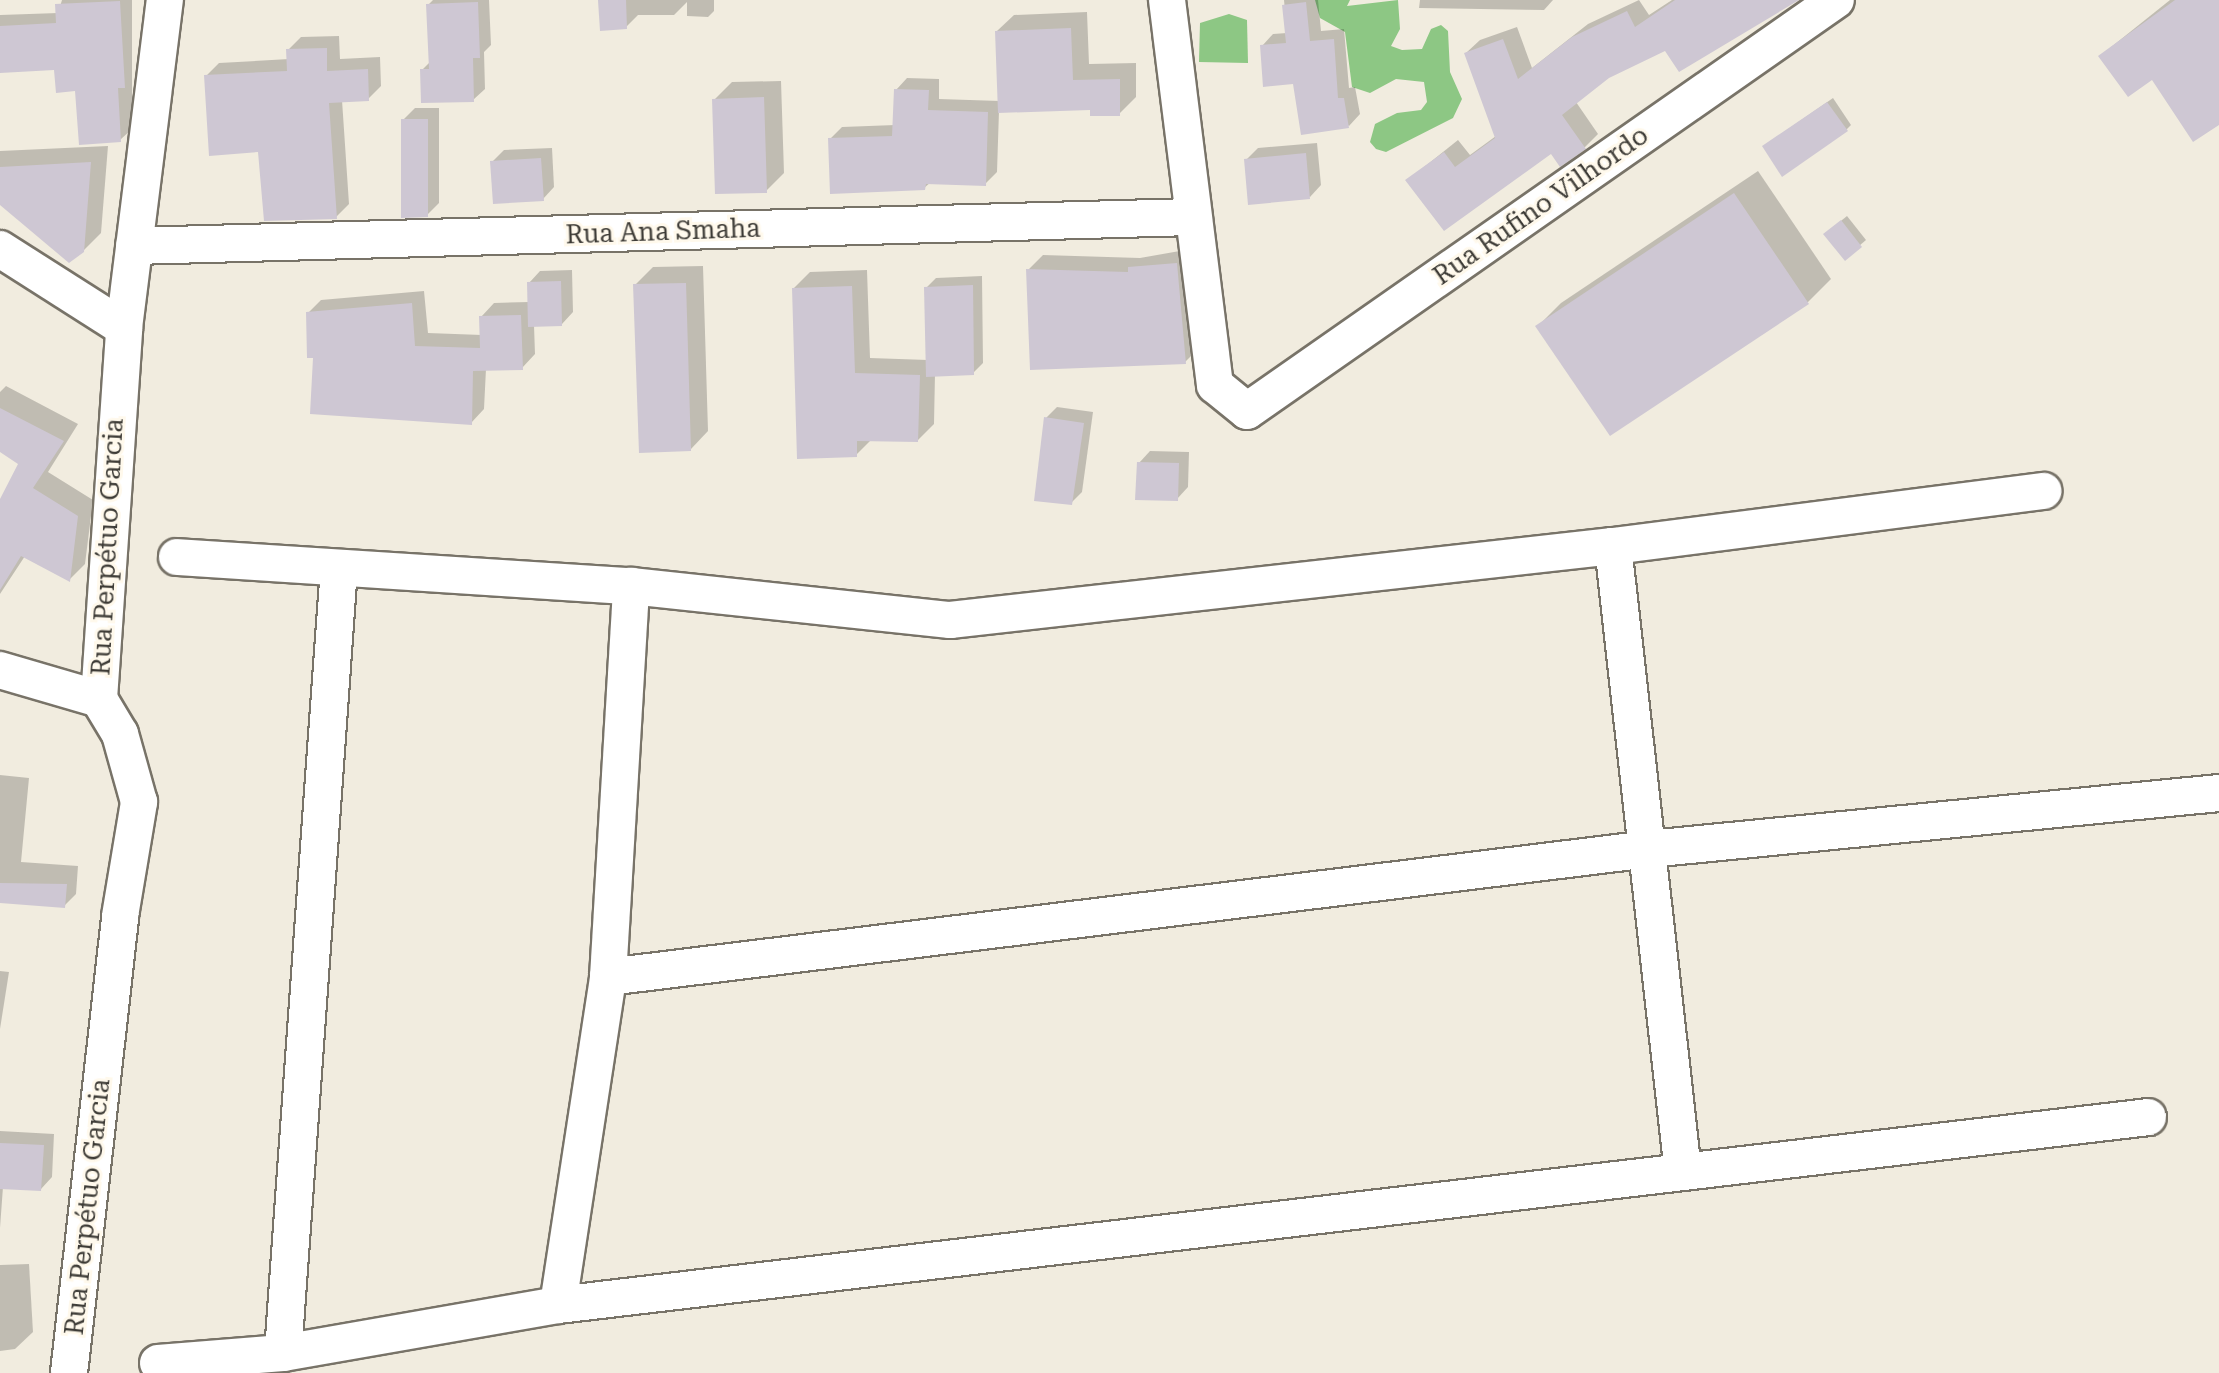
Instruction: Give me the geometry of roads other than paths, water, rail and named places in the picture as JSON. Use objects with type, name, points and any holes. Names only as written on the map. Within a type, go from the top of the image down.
[{"type":"street","name":"Rua Perpétuo Garcia","points":[[69,1373],[120,916],[139,802],[120,734],[99,699],[124,328],[165,0]]},
{"type":"street","points":[[1167,0],[1193,217]]},
{"type":"street","name":"Rua Rufino Vilhordo","points":[[1193,217],[1215,385],[1247,411],[1836,0]]},
{"type":"street","name":"Rua Ana Smaha","points":[[134,246],[1193,217]]},
{"type":"street","points":[[0,249],[124,328]]},
{"type":"street","points":[[177,557],[631,586],[950,620],[1613,546],[2044,491]]},
{"type":"street","points":[[1613,546],[1683,1172]]},
{"type":"street","points":[[283,1353],[339,568]]},
{"type":"street","points":[[558,1305],[608,977],[631,586]]},
{"type":"street","points":[[0,670],[99,699]]},
{"type":"street","points":[[608,977],[1649,849],[2219,793]]},
{"type":"street","points":[[158,1363],[283,1353],[558,1305],[2148,1117]]}]
